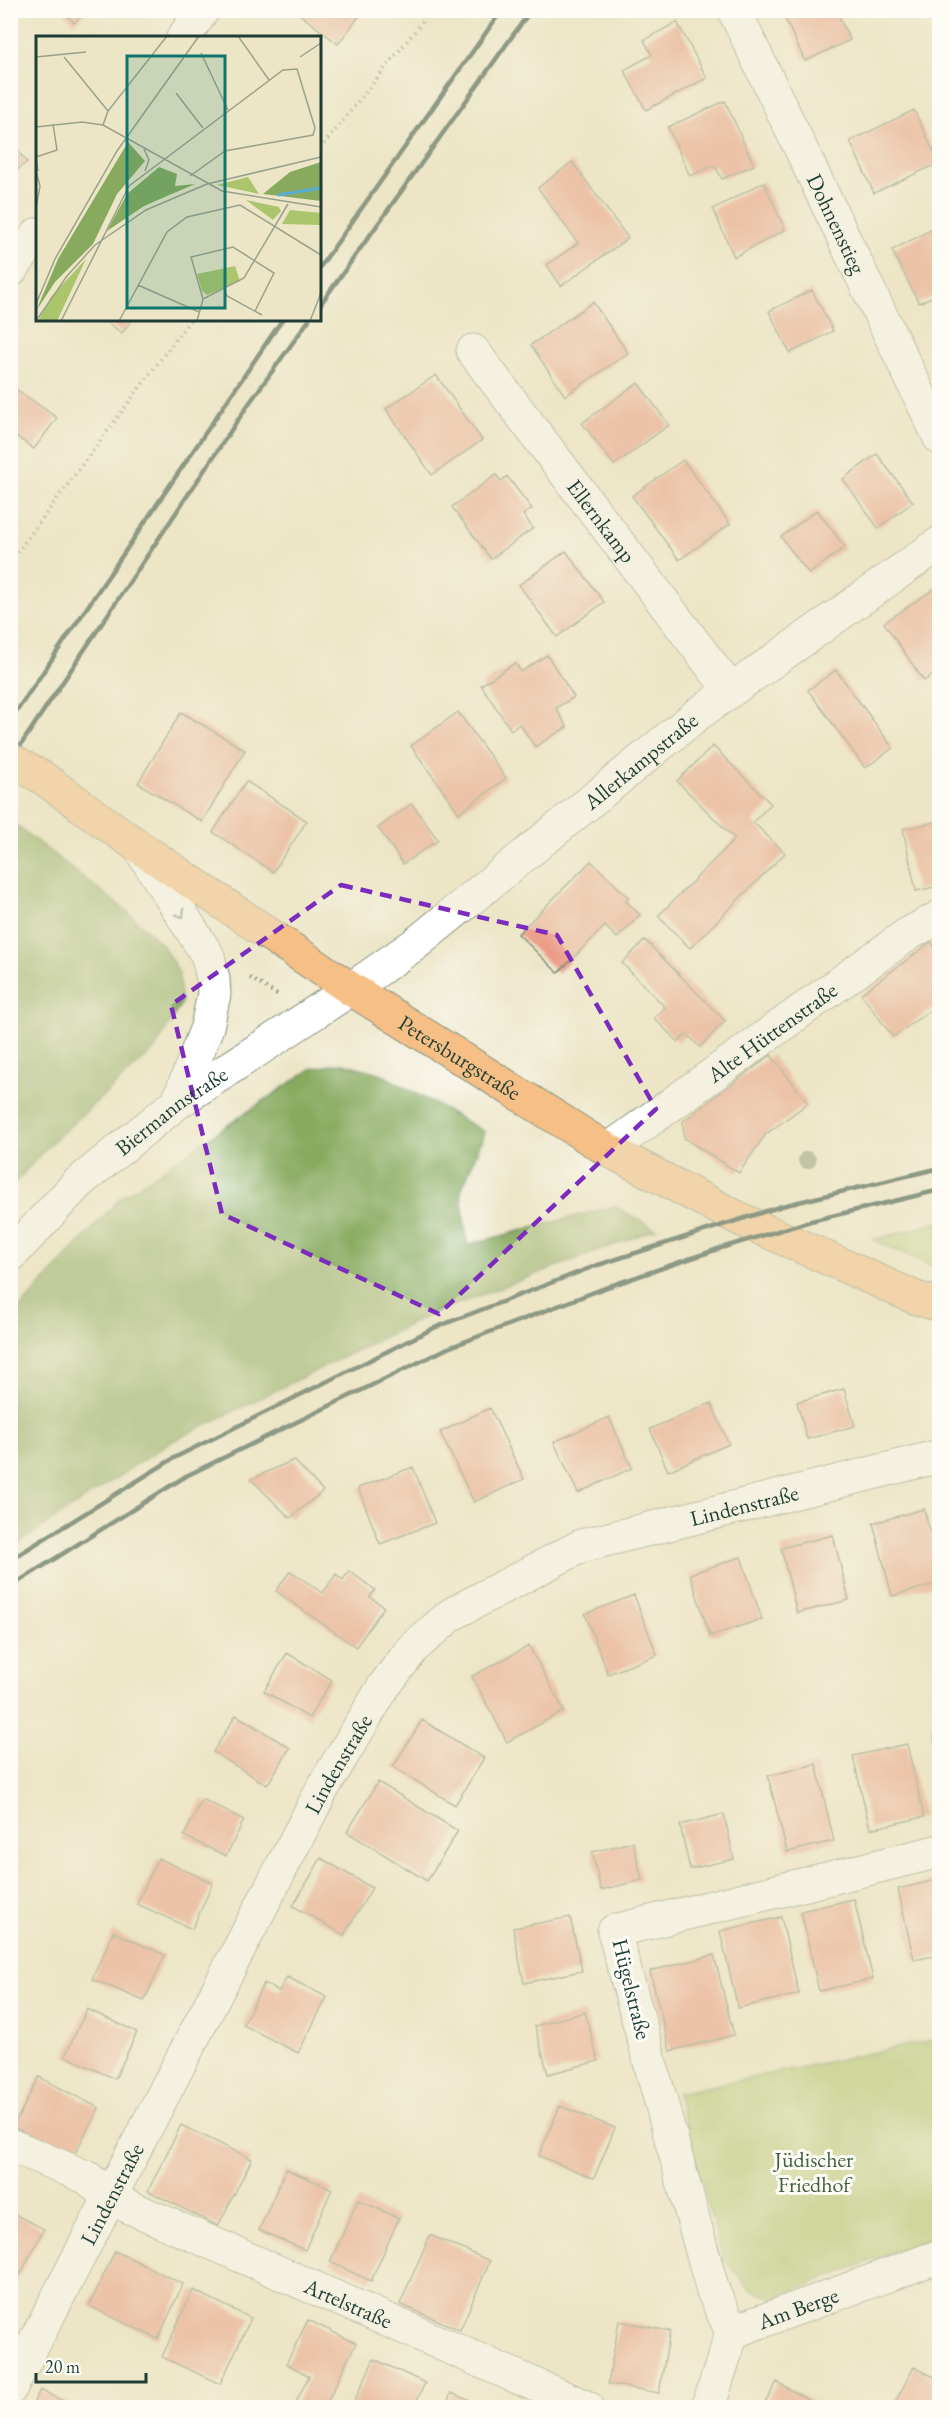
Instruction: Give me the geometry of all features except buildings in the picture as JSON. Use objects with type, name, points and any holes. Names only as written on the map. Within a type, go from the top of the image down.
[{"type":"main road","name":"Petersburgstraße","points":[[10,760],[43,778],[139,847],[351,989],[608,1150],[742,1220],[916,1298],[939,1305]]},
{"type":"street","points":[[184,36],[203,10]]},
{"type":"street","name":"Dohnenstieg","points":[[734,10],[939,438]]},
{"type":"street","points":[[10,271],[36,237]]},
{"type":"street","name":"Ellernkamp","points":[[473,351],[730,690]]},
{"type":"street","name":"Allerkampstraße","points":[[351,989],[414,945],[730,690],[939,543]]},
{"type":"street","points":[[139,847],[208,956],[213,979],[214,994],[207,1027],[178,1102]]},
{"type":"street","name":"Alte Hüttenstraße","points":[[608,1150],[909,934],[939,917]]},
{"type":"street","name":"Biermannstraße","points":[[10,1256],[78,1183],[178,1102],[351,989]]},
{"type":"street","name":"Lindenstraße","points":[[10,2389],[324,1786],[384,1686],[414,1647],[452,1614],[581,1546],[939,1456]]},
{"type":"street","name":"Hügelstraße","points":[[732,2332],[713,2291],[614,1930],[939,1851]]},
{"type":"street","name":"Artelstraße","points":[[10,2145],[87,2178],[109,2198],[588,2408]]},
{"type":"street","name":"Am Berge","points":[[708,2408],[732,2332],[939,2256]]},
{"type":"path","points":[[321,148],[432,10]]},
{"type":"path","points":[[10,562],[189,321]]},
{"type":"path","points":[[213,979],[250,978],[287,947]]},
{"type":"highlighted area","points":[[341,885],[557,935],[656,1109],[439,1314],[222,1214],[171,1005]]},
{"type":"green space","points":[[12,822],[128,912],[163,946],[179,973],[181,1003],[155,1049],[52,1142],[11,1187]]},
{"type":"green space","points":[[343,1063],[379,1073],[485,1132],[461,1191],[467,1245],[614,1206],[656,1229],[431,1314],[169,1443],[11,1548],[11,1318],[120,1198],[311,1069]]},
{"type":"green space","points":[[939,1222],[939,1269],[873,1240]]},
{"type":"green space","name":"Jüdischer Friedhof","points":[[939,2039],[939,2235],[773,2298],[750,2289],[723,2259],[677,2093]]},
{"type":"railway","points":[[321,266],[502,10]]},
{"type":"railway","points":[[321,304],[531,10]]},
{"type":"railway","points":[[10,721],[281,321]]},
{"type":"railway","points":[[10,761],[248,405],[308,321]]},
{"type":"railway","points":[[10,1560],[174,1458],[434,1328],[595,1266],[782,1206],[940,1168]]},
{"type":"railway","points":[[10,1587],[186,1476],[448,1348],[610,1286],[721,1248],[811,1221],[940,1190]]}]
